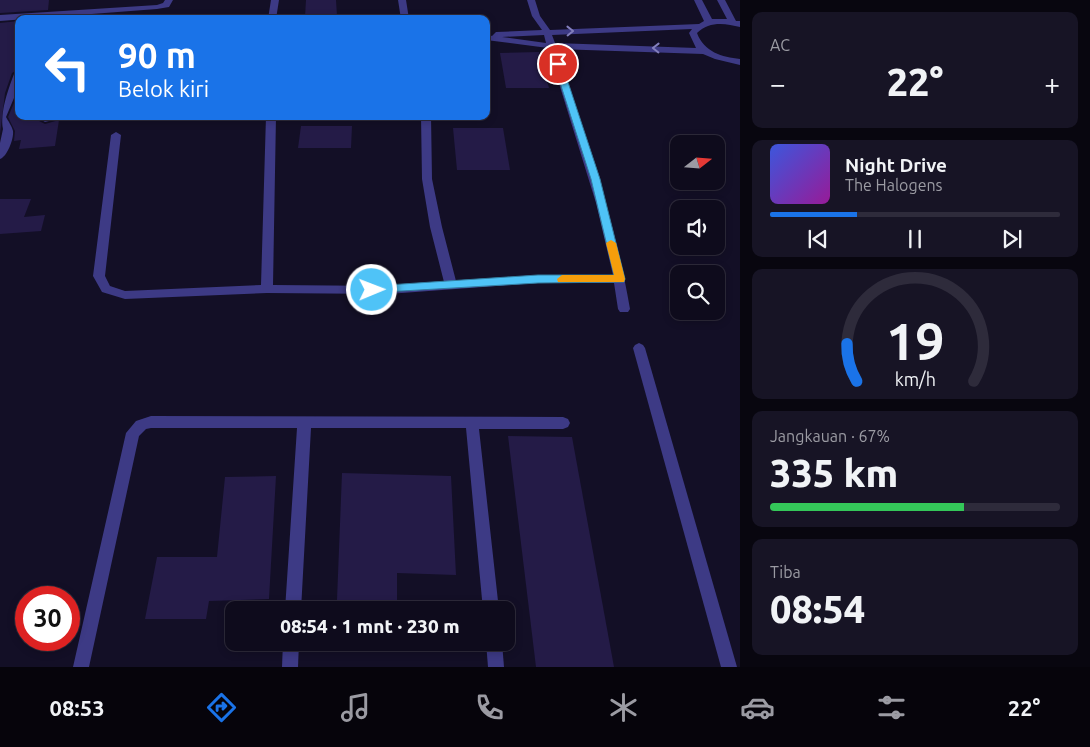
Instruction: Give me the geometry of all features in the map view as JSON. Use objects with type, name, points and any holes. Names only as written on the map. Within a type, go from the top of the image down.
[{"type":"street","points":[[273,15],[275,0]]},
{"type":"street","points":[[402,0],[404,15]]},
{"type":"street","points":[[531,0],[536,16],[547,32],[596,179],[620,279],[624,309]]},
{"type":"street","points":[[698,0],[709,22]]},
{"type":"street","points":[[721,0],[736,23]]},
{"type":"street","points":[[32,15],[167,2]]},
{"type":"street","points":[[0,18],[15,17]]},
{"type":"street","points":[[490,36],[506,33],[698,26],[709,22],[736,23]]},
{"type":"street","points":[[698,26],[692,33],[694,42],[704,51]]},
{"type":"street","points":[[490,38],[552,46],[668,48],[704,51],[736,61],[740,75]]},
{"type":"street","points":[[0,156],[8,136],[8,129],[1,117],[15,84]]},
{"type":"street","points":[[267,289],[271,120]]},
{"type":"street","points":[[426,120],[427,179],[451,286]]},
{"type":"street","points":[[116,135],[99,276],[106,289],[125,295],[267,289],[388,290],[538,279],[620,279]]},
{"type":"street","points":[[639,348],[729,667]]},
{"type":"street","points":[[81,667],[133,433],[137,427],[151,422],[304,424],[563,423]]},
{"type":"street","points":[[472,423],[489,601]]},
{"type":"street","points":[[294,601],[304,424]]},
{"type":"street","points":[[290,667],[291,651]]},
{"type":"street","points":[[495,651],[496,667]]},
{"type":"building","points":[[0,0],[49,0],[48,10],[0,13]]},
{"type":"building","points":[[306,0],[336,0],[337,15],[305,15]]},
{"type":"building","points":[[15,21],[15,71],[12,73],[5,93],[0,134],[0,23]]},
{"type":"building","points":[[539,52],[549,88],[506,88],[500,53]]},
{"type":"building","points":[[15,100],[15,120],[39,120],[45,124],[59,120],[55,146],[19,149],[21,140],[14,141],[15,131],[8,117]]},
{"type":"building","points":[[301,126],[352,126],[351,148],[298,148]]},
{"type":"building","points":[[453,128],[503,128],[510,170],[457,170]]},
{"type":"building","points":[[0,199],[31,199],[24,217],[45,215],[41,231],[0,234]]},
{"type":"building","points":[[508,436],[572,437],[614,667],[536,667]]},
{"type":"building","points":[[342,473],[451,476],[456,575],[397,573],[397,601],[337,600]]},
{"type":"building","points":[[276,476],[269,599],[209,601],[206,619],[145,619],[157,557],[217,557],[225,477]]},
{"type":"slow traffic","points":[[562,279],[620,279],[611,243]]},
{"type":"route","points":[[372,290],[538,279],[620,279],[596,179],[558,64]]}]
